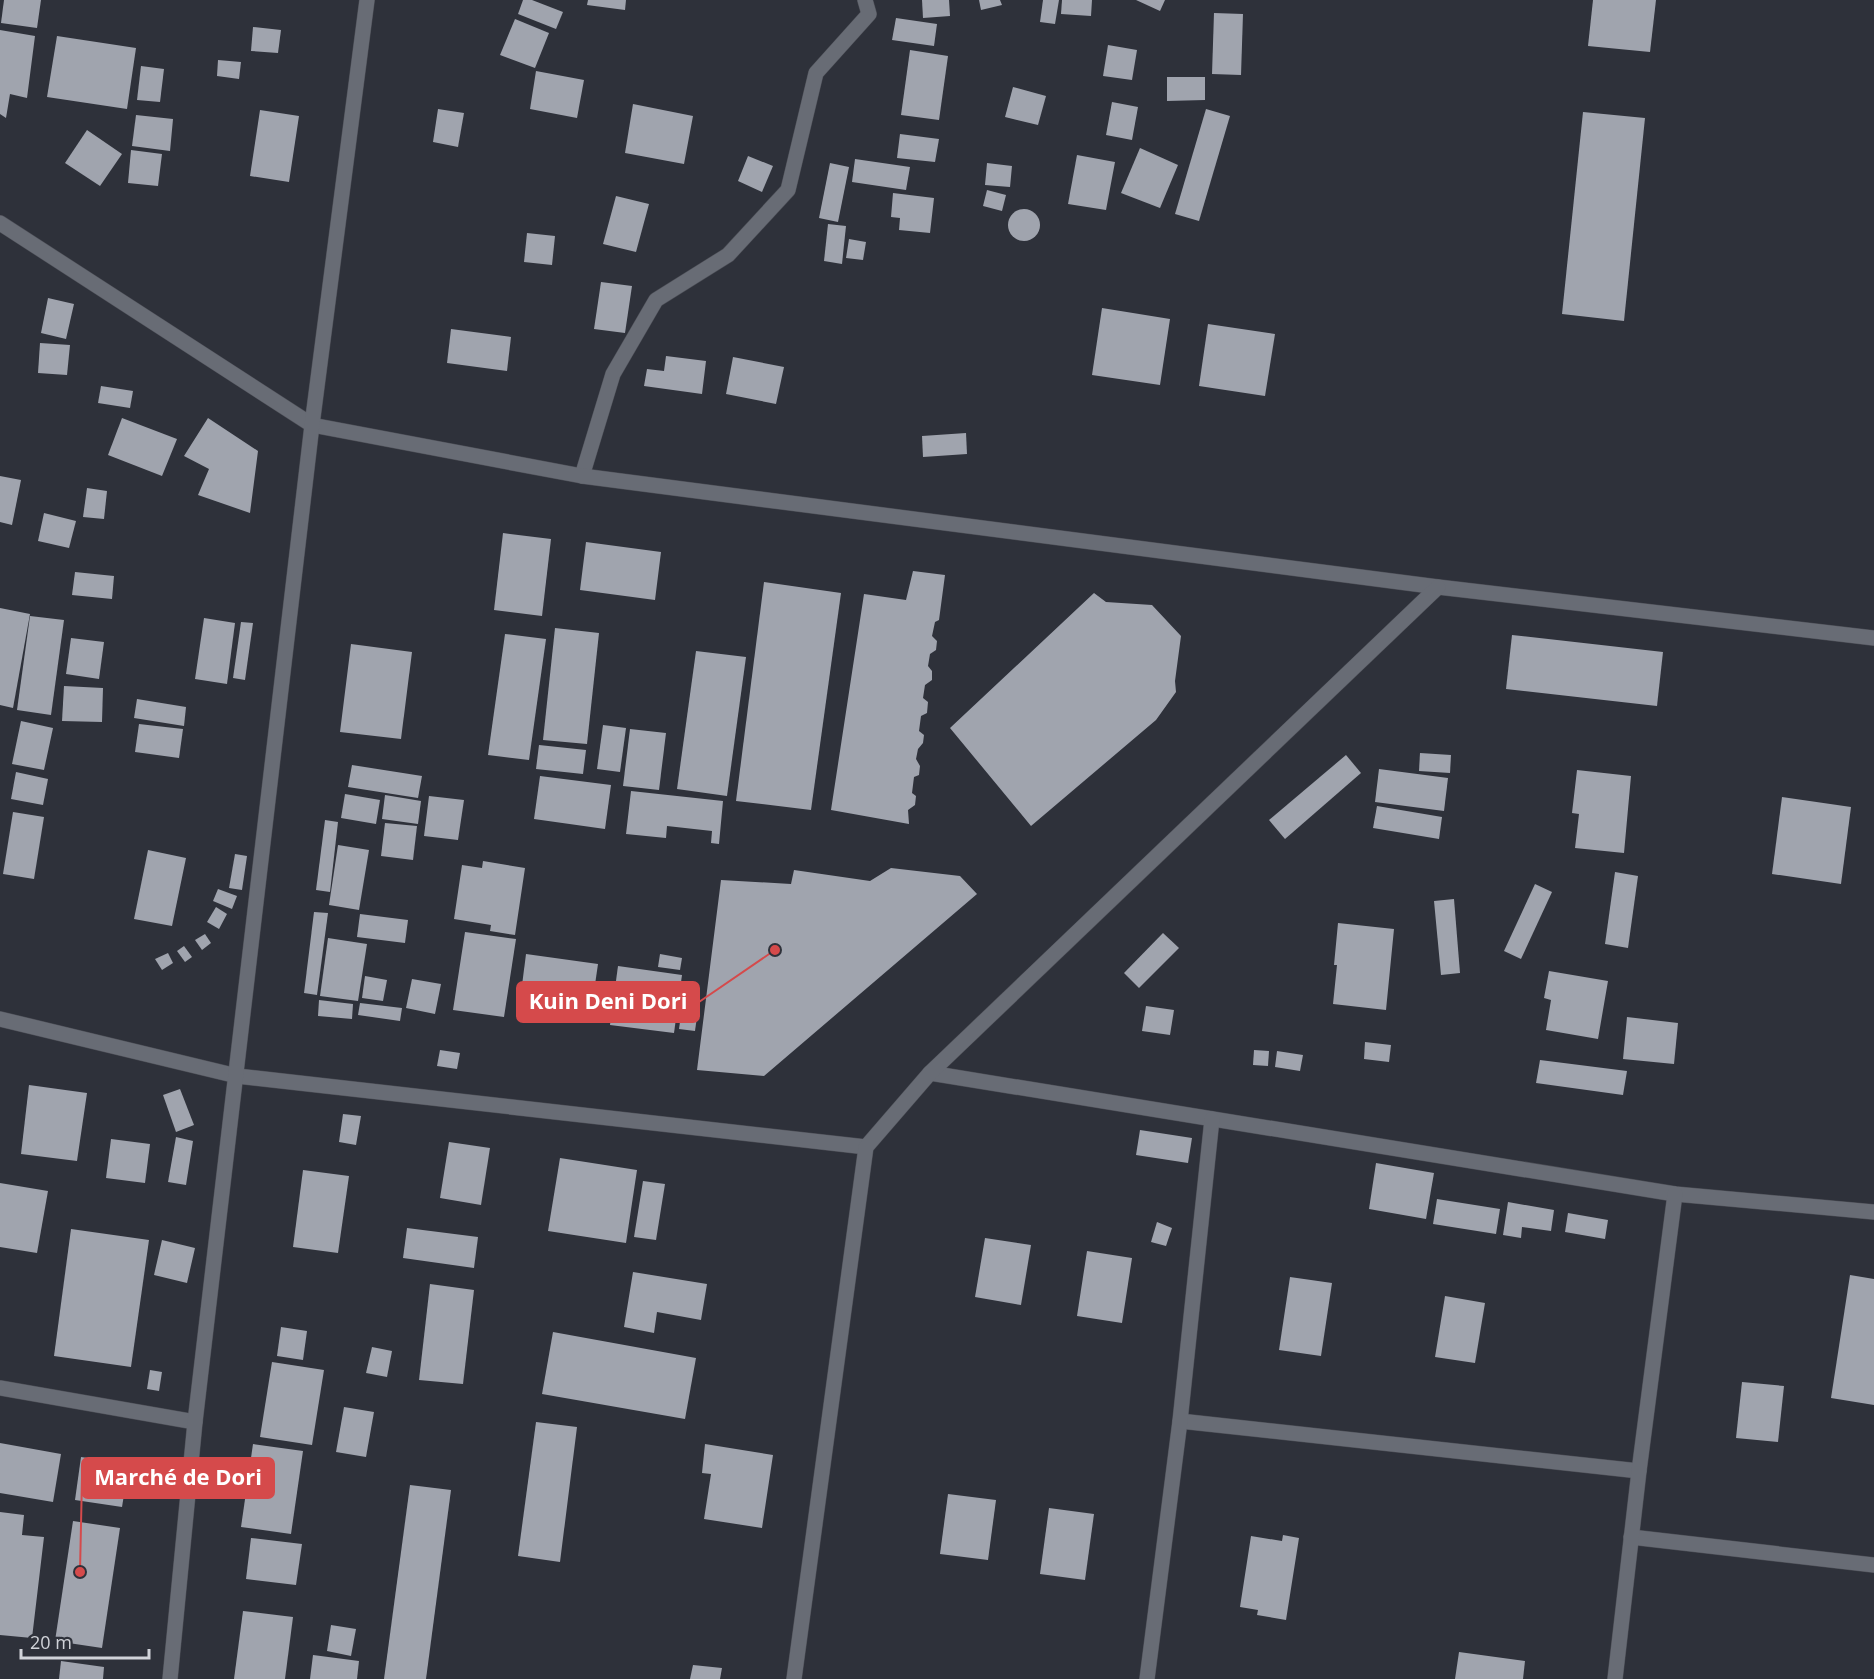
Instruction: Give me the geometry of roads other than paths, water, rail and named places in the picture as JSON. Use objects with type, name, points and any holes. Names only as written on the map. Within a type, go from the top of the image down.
[{"type":"street","points":[[170,1679],[195,1422],[312,424],[367,0]]},
{"type":"street","points":[[582,476],[613,374],[656,300],[728,255],[788,190],[816,73],[869,14],[865,0]]},
{"type":"street","points":[[0,223],[312,424],[582,476],[1438,587],[1874,638]]},
{"type":"street","points":[[794,1679],[866,1147],[930,1073],[1438,587]]},
{"type":"street","points":[[0,1019],[237,1076],[866,1147]]},
{"type":"street","points":[[930,1073],[1675,1194],[1874,1212]]},
{"type":"street","points":[[1147,1679],[1180,1421],[1212,1119]]},
{"type":"street","points":[[1615,1679],[1675,1194]]},
{"type":"street","points":[[0,1388],[195,1422]]},
{"type":"street","points":[[1180,1421],[1639,1472]]},
{"type":"street","points":[[1631,1537],[1874,1565]]},
{"type":"place","name":"Kuin Deni Dori","points":[[775,950]]},
{"type":"place","name":"Marché de Dori","points":[[80,1572]]}]
